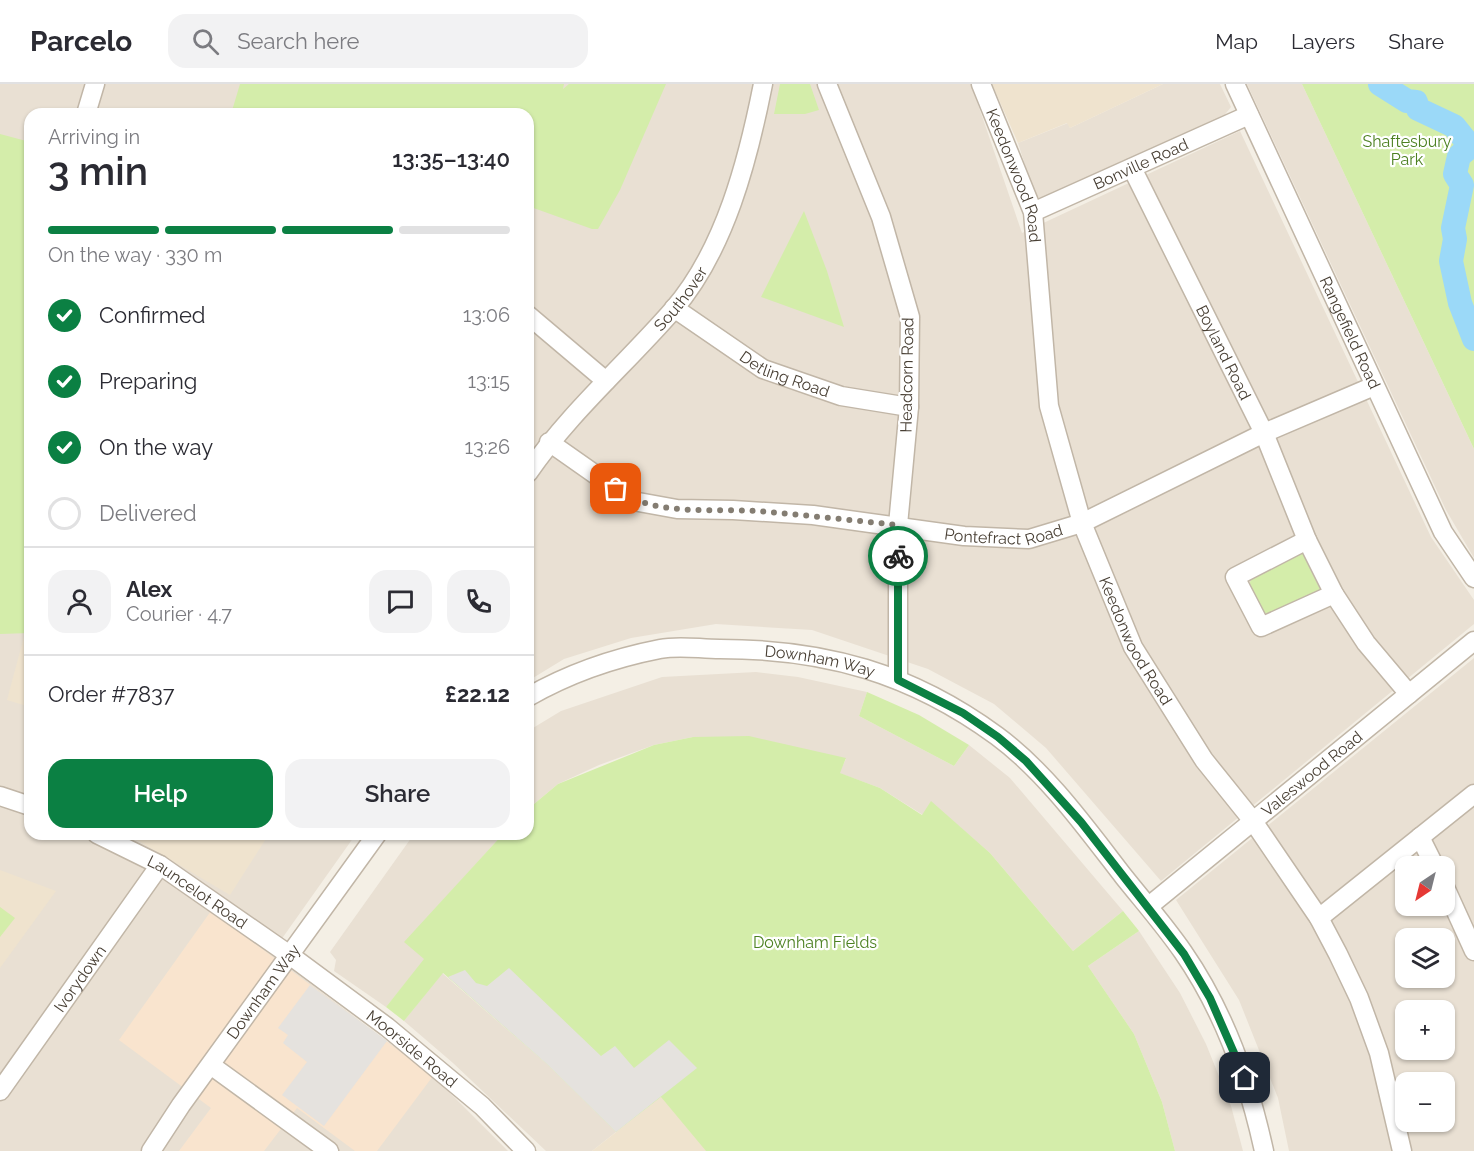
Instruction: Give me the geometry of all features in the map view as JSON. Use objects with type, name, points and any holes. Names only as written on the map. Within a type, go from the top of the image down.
[{"type":"street","points":[[88,108],[94,84]]},
{"type":"street","name":"Southover","points":[[534,464],[549,442],[674,308],[706,260],[739,183],[751,144],[763,84]]},
{"type":"street","name":"Headcorn Road","points":[[827,84],[881,218],[910,317],[909,407],[898,525],[898,680]]},
{"type":"street","name":"Keedonwood Road","points":[[981,84],[1033,212],[1049,406],[1083,523],[1133,647],[1204,760],[1253,821],[1319,918],[1359,998],[1384,1073],[1402,1151]]},
{"type":"street","name":"Rangefield Road","points":[[1235,84],[1443,532],[1474,578]]},
{"type":"street","name":"Bonville Road","points":[[1033,212],[1249,115]]},
{"type":"street","name":"Boyland Road","points":[[1132,168],[1264,433],[1307,540],[1334,594],[1366,643],[1409,694]]},
{"type":"street","name":"Detling Road","points":[[674,308],[763,369],[841,396],[909,407]]},
{"type":"street","points":[[534,320],[606,381]]},
{"type":"street","name":"Pontefract Road","points":[[549,442],[633,501],[678,510],[733,510],[813,515],[898,525],[964,536],[1029,539],[1083,523],[1264,433],[1374,386]]},
{"type":"street","points":[[1307,540],[1235,577],[1261,627],[1334,594]]},
{"type":"street","name":"Valeswood Road","points":[[1149,906],[1474,641]]},
{"type":"street","name":"Downham Way","points":[[534,694],[605,663],[661,649],[682,647],[771,650],[811,654],[861,666],[898,680],[963,713],[998,737],[1026,761],[1081,822],[1149,906],[1184,954],[1210,998],[1245,1078],[1264,1151]]},
{"type":"street","points":[[1319,918],[1474,794]]},
{"type":"street","points":[[0,796],[24,804]]},
{"type":"street","points":[[1420,837],[1430,856]]},
{"type":"street","name":"Launcelot Road","points":[[109,840],[160,865],[291,956]]},
{"type":"street","name":"Downham Way","points":[[151,1151],[181,1105],[212,1066],[373,840]]},
{"type":"street","name":"Ivorydown","points":[[0,1091],[160,865]]},
{"type":"street","points":[[1455,909],[1474,951]]},
{"type":"street","name":"Moorside Road","points":[[291,956],[387,1027],[482,1106],[526,1151]]},
{"type":"street","points":[[212,1066],[329,1151]]},
{"type":"shaded area","points":[[0,84],[971,84],[1022,233],[1240,131],[1431,537],[1474,600],[1474,624],[1161,881],[1046,748],[994,704],[928,669],[812,630],[716,624],[631,638],[564,659],[534,677],[534,108],[24,108],[24,840],[352,840],[271,954],[433,1076],[508,1151],[0,1151]]},
{"type":"shaded area","points":[[992,84],[1163,84],[1070,128],[1067,123],[1018,143]]},
{"type":"shaded area","points":[[1163,84],[1220,84],[1231,107],[1222,118],[1045,200],[1035,196],[1018,143],[1068,123],[1070,128]]},
{"type":"shaded area","points":[[1247,84],[1302,84],[1474,449],[1474,558],[1446,510]]},
{"type":"shaded area","points":[[24,637],[24,705],[7,700]]},
{"type":"shaded area","points":[[1474,658],[1474,1151],[1289,1151],[1278,1098],[1239,1000],[1176,900]]},
{"type":"shaded area","points":[[756,672],[798,677],[867,692],[859,716],[954,766],[969,745],[1010,778],[1123,911],[1073,951],[990,853],[931,802],[923,815],[880,788],[839,773],[846,759],[693,737],[654,745],[599,765],[558,784],[534,804],[534,727],[561,711],[662,677]]},
{"type":"shaded area","points":[[137,840],[265,840],[230,895]]},
{"type":"shaded area","points":[[410,840],[498,840],[405,942],[425,959],[386,1007],[334,971],[336,960],[330,952]]},
{"type":"shaded area","points":[[0,870],[56,891],[0,968]]},
{"type":"shaded area","points":[[211,911],[433,1076],[377,1151],[355,1151],[297,1108],[264,1151],[179,1151],[211,1108],[119,1040]]},
{"type":"shaded area","points":[[1139,931],[1180,993],[1206,1044],[1231,1106],[1243,1151],[1175,1151],[1162,1102],[1134,1034],[1088,966]]},
{"type":"shaded area","points":[[509,968],[601,1056],[615,1046],[634,1068],[669,1040],[697,1068],[616,1132],[548,1065],[448,977],[465,970],[476,983],[487,986]]},
{"type":"shaded area","points":[[442,973],[548,1065],[616,1132],[592,1151],[546,1151],[453,1063],[404,1021]]},
{"type":"shaded area","points":[[310,985],[387,1041],[324,1126],[282,1095],[307,1062],[283,1043],[288,1035],[278,1028]]},
{"type":"shaded area","points":[[689,1075],[813,1151],[592,1151]]},
{"type":"green space","points":[[240,84],[564,84],[563,89],[569,84],[666,84],[620,190],[598,229],[592,229],[534,208],[534,108],[233,108]]},
{"type":"green space","points":[[780,84],[810,84],[819,110],[805,114],[774,114]]},
{"type":"green space","name":"Shaftesbury Park","points":[[1302,84],[1474,84],[1474,449],[1467,434]]},
{"type":"green space","points":[[0,134],[24,140],[24,633],[0,634]]},
{"type":"green space","points":[[804,211],[827,271],[844,327],[761,297]]},
{"type":"green space","points":[[1301,550],[1322,593],[1272,615],[1262,612],[1249,589],[1251,577]]},
{"type":"green space","points":[[867,692],[919,715],[969,745],[954,766],[859,716]]},
{"type":"green space","name":"Downham Fields","points":[[749,736],[846,758],[840,773],[880,788],[922,815],[931,801],[990,853],[1073,951],[1123,911],[1139,931],[1088,966],[1134,1034],[1162,1102],[1175,1151],[706,1151],[661,1097],[616,1132],[548,1065],[443,973],[404,1021],[386,1007],[424,959],[404,942],[498,840],[534,840],[534,804],[558,784],[654,745],[693,737]]},
{"type":"green space","points":[[0,907],[15,918],[0,937]]},
{"type":"waterway","points":[[1380,84],[1407,101],[1416,102],[1418,109],[1454,126],[1466,141],[1465,151],[1459,156],[1455,174],[1462,185],[1453,228],[1455,239],[1451,261],[1460,303],[1474,339]]},
{"type":"way so far","points":[[616,489],[633,501],[678,510],[733,510],[813,515],[898,525],[898,556]]},
{"type":"route","points":[[898,556],[898,680],[963,713],[998,737],[1026,761],[1081,822],[1149,906],[1184,954],[1210,998],[1245,1078]]}]
